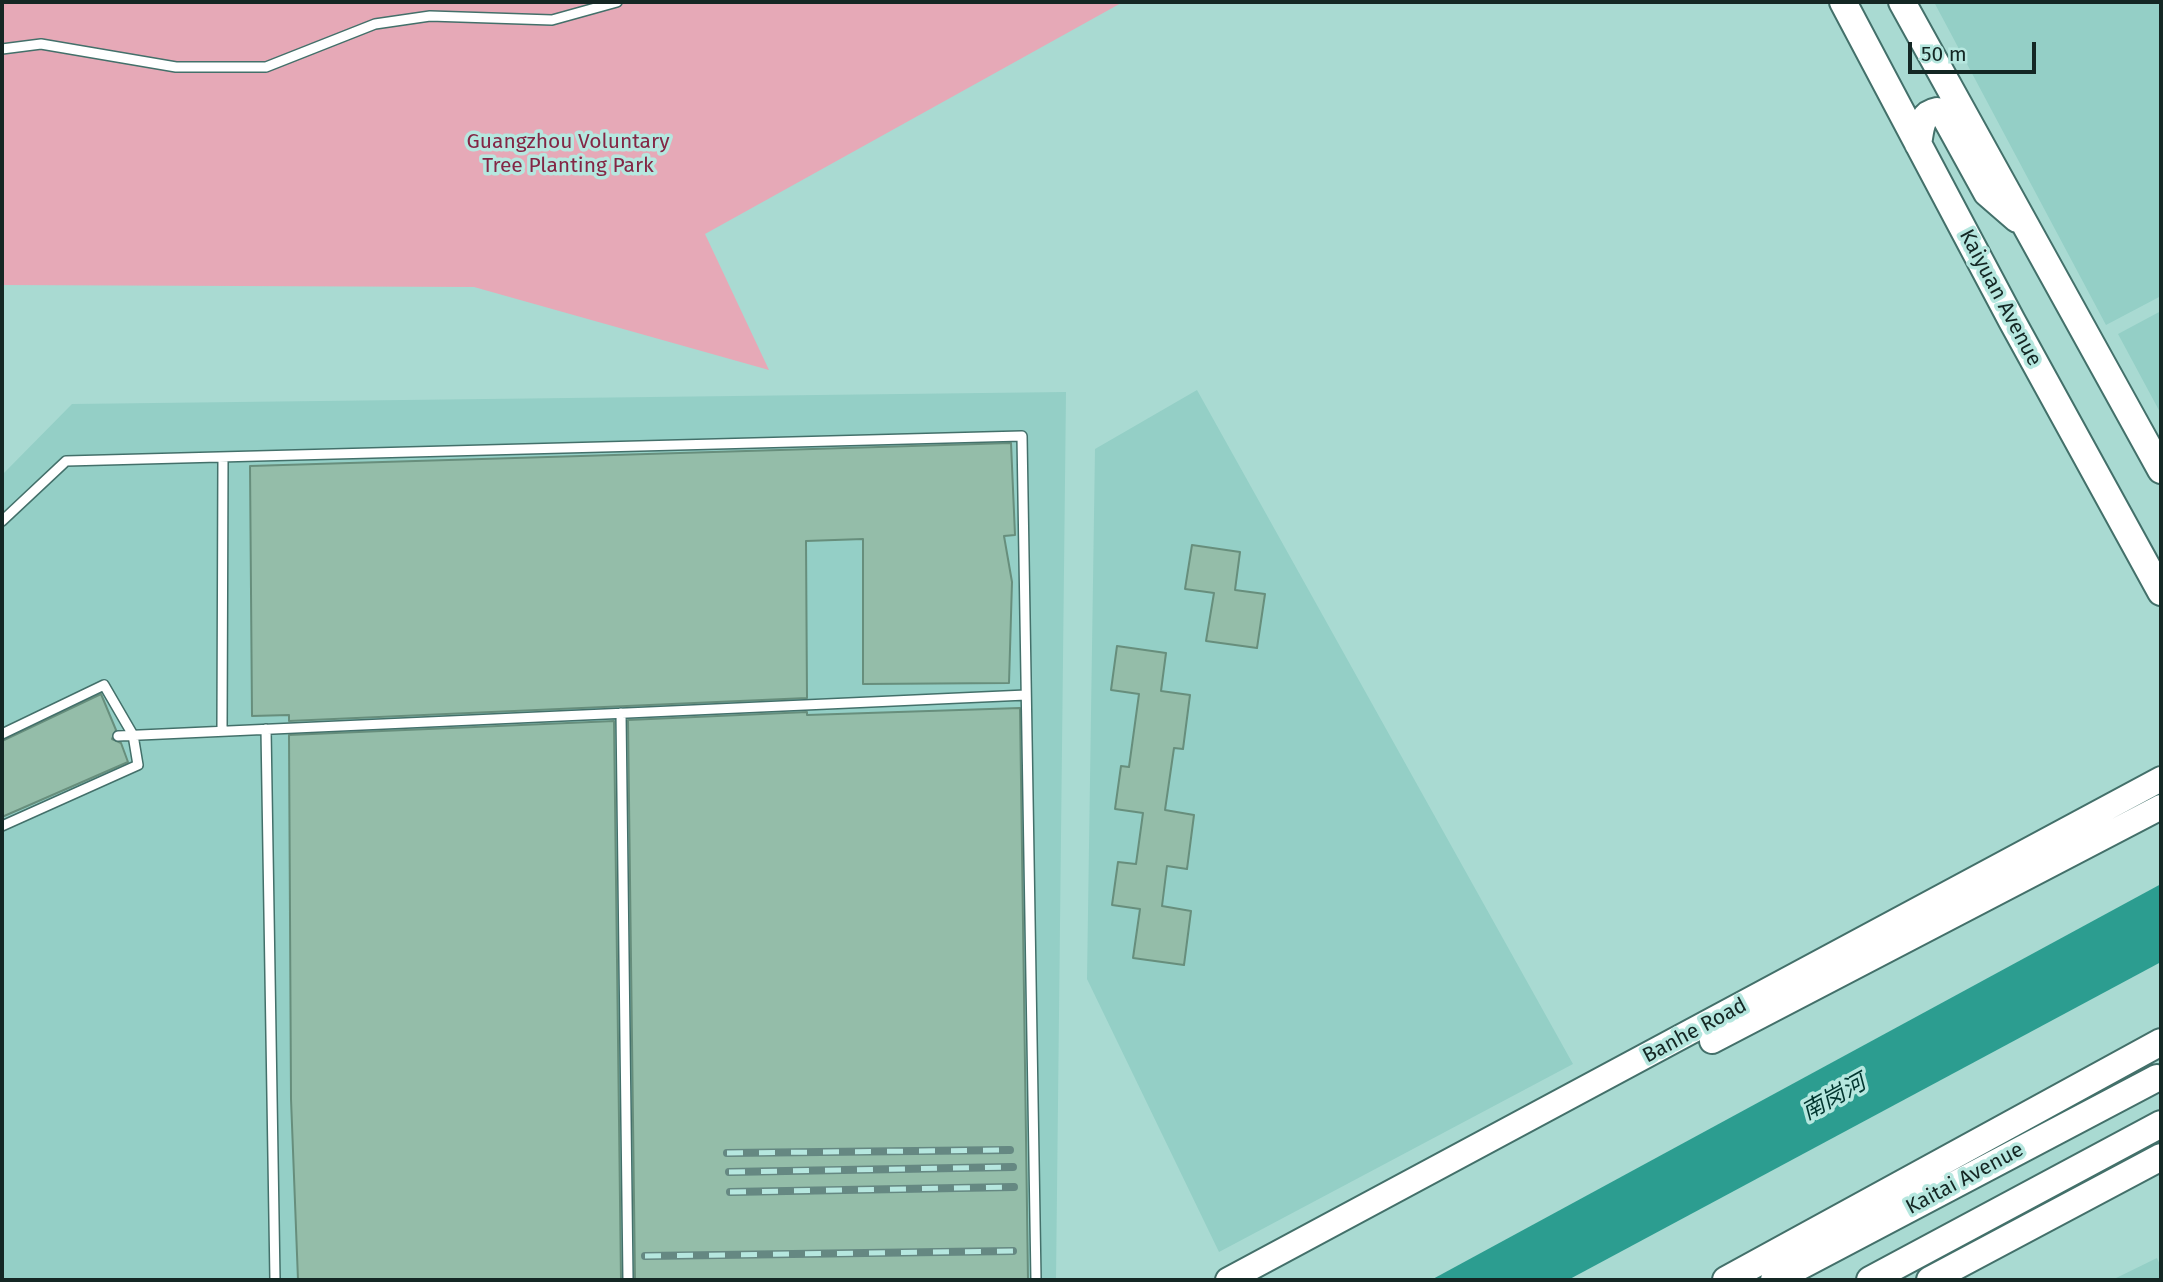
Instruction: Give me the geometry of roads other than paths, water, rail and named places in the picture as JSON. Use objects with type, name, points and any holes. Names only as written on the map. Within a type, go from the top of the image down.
[{"type":"main road","name":"Kaiyuan Avenue","points":[[1843,2],[2161,592]]},
{"type":"main road","points":[[1902,2],[2161,470]]},
{"type":"main road","points":[[1918,144],[1922,121],[1927,115],[1937,111],[1944,115],[1987,193],[2031,232]]},
{"type":"main road","points":[[1726,1280],[2161,1042]]},
{"type":"main road","name":"Kaitai Avenue","points":[[1773,1280],[2157,1078]]},
{"type":"main road","name":"Kaitai Avenue","points":[[1870,1280],[2161,1124]]},
{"type":"main road","points":[[1930,1280],[2161,1157]]},
{"type":"street","name":"Banhe Road","points":[[1228,1280],[2161,779]]},
{"type":"street","name":"Banhe Road","points":[[1263,1280],[1916,933],[2161,807]]},
{"type":"lane","points":[[2,49],[41,44],[176,67],[267,67],[374,24],[430,16],[552,20],[617,2]]},
{"type":"lane","points":[[2,521],[66,461],[1022,436],[1036,1280]]},
{"type":"lane","points":[[222,730],[223,457]]},
{"type":"lane","points":[[2,734],[104,685],[133,734],[138,765],[2,826]]},
{"type":"lane","points":[[118,736],[1026,695]]},
{"type":"lane","points":[[621,713],[628,1280]]},
{"type":"lane","points":[[266,729],[275,1280]]},
{"type":"water","name":"南岗河","points":[[2161,884],[2161,962],[1568,1280],[1431,1280]]},
{"type":"railway","points":[[727,1153],[1010,1150]]},
{"type":"railway","points":[[729,1172],[1013,1167]]},
{"type":"railway","points":[[730,1192],[1014,1187]]},
{"type":"railway","points":[[645,1256],[1013,1251]]},
{"type":"park label","name":"Guangzhou Voluntary Tree Planting Park","points":[[568,154]]}]
